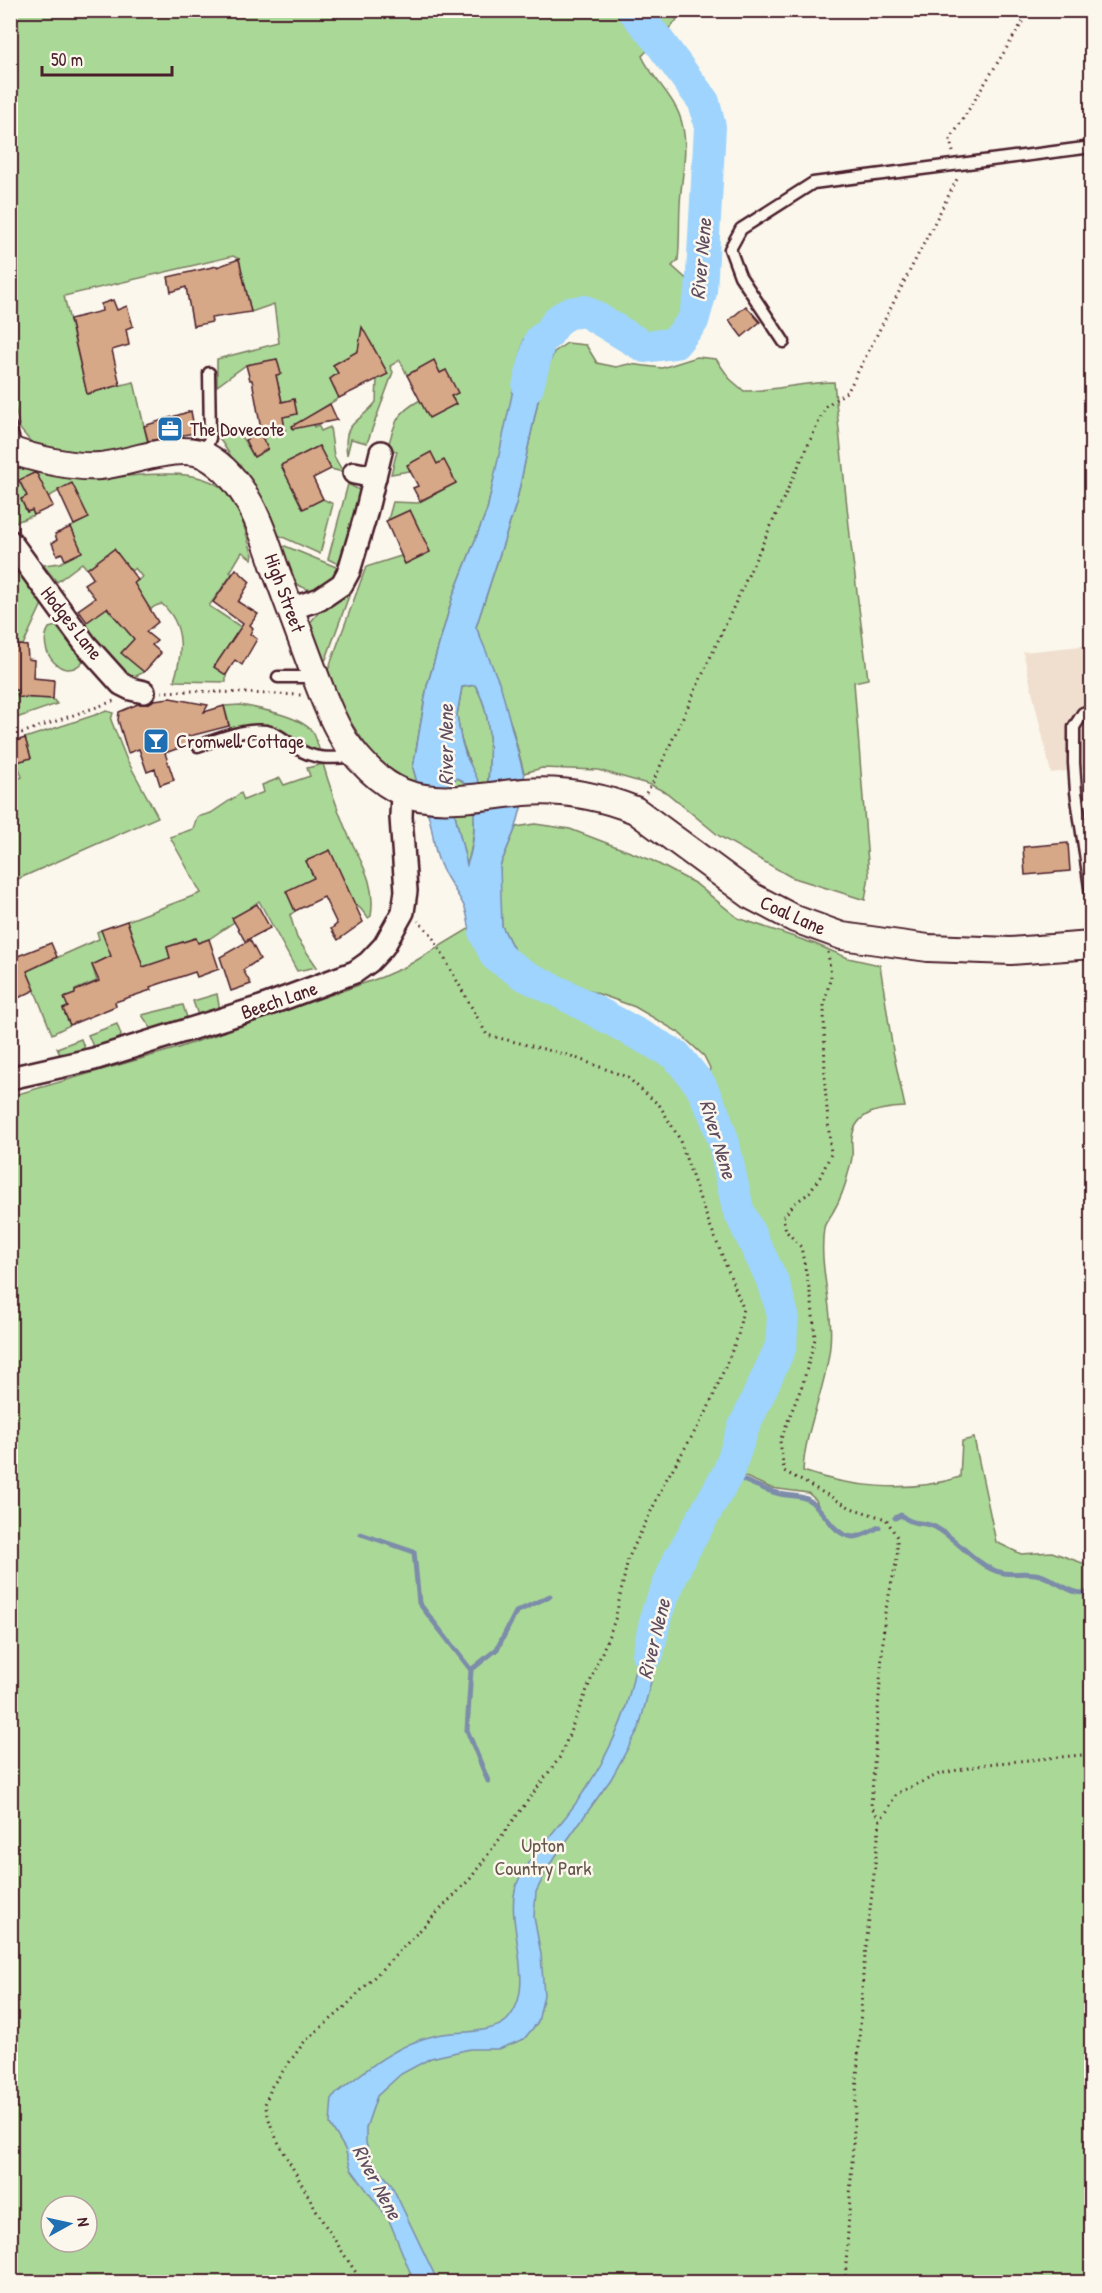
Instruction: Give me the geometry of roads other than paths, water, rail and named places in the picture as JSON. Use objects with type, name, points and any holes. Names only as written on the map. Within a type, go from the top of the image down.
[{"type":"street","points":[[14,452],[58,462],[98,466],[181,450],[204,454]]},
{"type":"street","points":[[290,609],[320,599],[342,584],[349,571],[365,517],[381,452]]},
{"type":"street","name":"High Street","points":[[204,454],[229,474],[245,494],[266,539],[323,696],[345,740],[374,774],[411,794]]},
{"type":"street","points":[[354,473],[375,477]]},
{"type":"street","name":"Hodges Lane","points":[[10,541],[86,645],[121,684],[144,692]]},
{"type":"street","name":"Coal Lane","points":[[411,794],[475,798],[525,792],[558,792],[604,798],[634,810],[753,897],[795,919],[842,936],[928,948],[1011,951],[1092,945]]},
{"type":"street","name":"Beech Lane","points":[[10,1078],[94,1059],[261,1007],[355,972],[369,962],[384,946],[403,912],[406,891],[400,817],[411,794]]},
{"type":"lane","points":[[784,342],[740,276],[730,249],[741,230],[813,183],[1092,147]]},
{"type":"lane","points":[[204,454],[210,438],[209,373]]},
{"type":"lane","points":[[10,426],[14,452]]},
{"type":"lane","points":[[278,677],[303,677],[314,673]]},
{"type":"lane","points":[[1092,710],[1083,712],[1074,727],[1076,792],[1092,901]]},
{"type":"lane","points":[[198,746],[234,734],[268,731],[281,736],[310,756],[322,758],[357,756]]},
{"type":"water","points":[[524,339],[554,352],[542,382],[516,504],[476,627],[501,687],[525,779],[488,785],[490,747],[488,721],[481,696],[475,685],[462,687],[457,715],[466,756],[481,786],[466,787],[462,780],[457,778],[453,781],[453,789],[418,786],[413,768],[427,686],[453,596],[487,510]]},
{"type":"water","points":[[523,801],[516,827],[500,866],[502,926],[517,956],[505,977],[486,961],[474,942],[465,908],[438,859],[425,806],[453,806],[467,865],[474,836],[473,806]]},
{"type":"water","points":[[647,1608],[668,1616],[639,1728],[611,1779],[550,1864],[536,1892],[534,1917],[541,1954],[544,1995],[538,2022],[524,2039],[499,2049],[470,2049],[431,2058],[401,2074],[377,2096],[366,2128],[366,2143],[371,2159],[391,2184],[438,2282],[414,2282],[389,2220],[351,2169],[345,2149],[330,2124],[332,2097],[381,2060],[408,2045],[437,2035],[493,2028],[507,2020],[516,2006],[520,1990],[521,1973],[513,1902],[516,1887],[527,1864],[585,1790],[614,1738],[629,1698]]},
{"type":"waterway","name":"River Nene","points":[[528,387],[540,340],[548,334],[558,320],[569,313],[585,311],[645,347],[675,343],[693,321],[701,292],[710,127],[704,102],[633,10]]},
{"type":"waterway","name":"River Nene","points":[[485,934],[496,956],[524,975],[676,1055],[701,1086],[723,1140],[738,1209],[774,1284],[783,1315],[781,1346],[743,1429],[728,1473],[679,1559],[657,1612],[648,1654]]},
{"type":"waterway","points":[[728,1473],[773,1492],[807,1499],[845,1535],[860,1536],[879,1527]]},
{"type":"waterway","points":[[895,1518],[901,1515],[910,1521],[935,1527],[976,1560],[997,1572],[1040,1575],[1071,1590],[1092,1592]]},
{"type":"waterway","points":[[361,1534],[414,1552],[419,1603],[471,1670],[467,1730],[488,1781]]},
{"type":"waterway","points":[[471,1670],[497,1649],[516,1612],[550,1596]]},
{"type":"place","name":"The Dovecote","points":[[170,429]]},
{"type":"place","name":"Cromwell Cottage","points":[[156,741]]},
{"type":"park label","name":"Upton Country Park","points":[[543,1856]]}]
